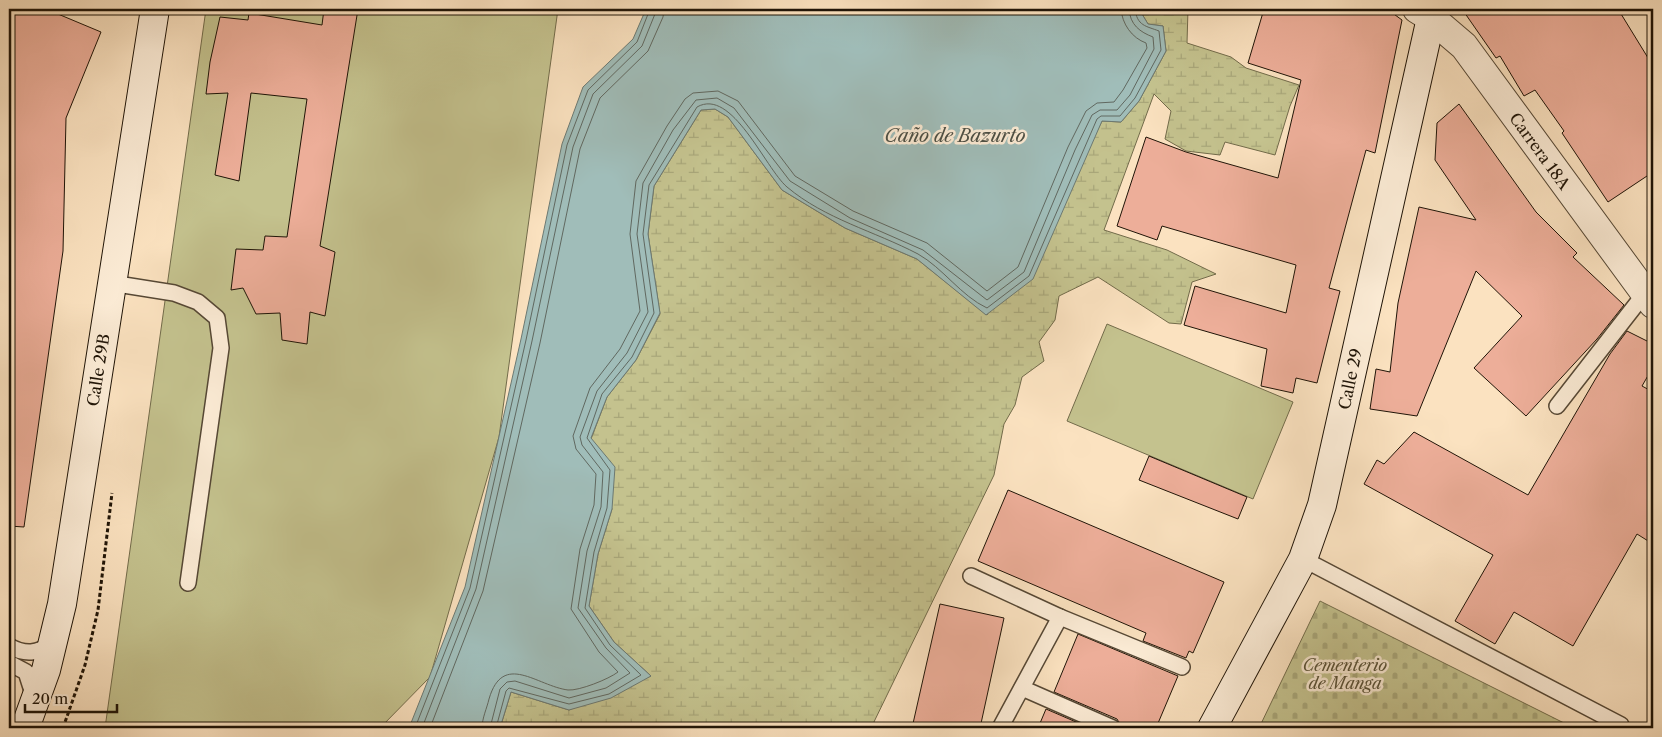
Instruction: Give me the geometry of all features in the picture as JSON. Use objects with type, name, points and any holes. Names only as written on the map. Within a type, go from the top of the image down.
[{"type":"main road","name":"Calle 29B","points":[[25,728],[54,642],[62,604],[155,9]]},
{"type":"main road","name":"Carrera 18A","points":[[1427,11],[1464,46],[1649,298]]},
{"type":"main road","name":"Calle 29","points":[[1212,728],[1303,559],[1322,505],[1427,11]]},
{"type":"lane","points":[[111,283],[174,293],[198,302],[217,318],[221,348],[188,584]]},
{"type":"lane","points":[[1557,406],[1649,298]]},
{"type":"lane","points":[[1303,559],[1620,725]]},
{"type":"lane","points":[[971,576],[1060,618],[1182,667]]},
{"type":"lane","points":[[1000,728],[1060,618]]},
{"type":"lane","points":[[9,646],[19,651],[34,653],[54,642]]},
{"type":"lane","points":[[9,662],[26,672],[35,703]]},
{"type":"lane","points":[[1022,688],[1113,728]]},
{"type":"green space","points":[[206,9],[558,9],[499,437],[430,677],[380,728],[105,728]]},
{"type":"green space","points":[[1139,9],[1188,9],[1187,43],[1231,57],[1246,68],[1299,85],[1290,106],[1275,155],[1225,142],[1220,155],[1186,151],[1165,139],[1171,111],[1154,94],[1104,230],[1167,250],[1216,274],[1192,282],[1181,324],[1169,323],[1098,277],[1059,296],[1055,320],[1039,342],[1044,361],[1022,377],[1015,405],[1004,424],[994,475],[871,728],[500,728],[511,692],[569,710],[651,676],[614,642],[589,606],[598,554],[612,509],[591,439],[607,397],[636,360],[660,314],[648,234],[654,186],[701,110],[715,109],[728,117],[782,190],[845,228],[917,259],[987,315],[1085,155],[1102,121],[1121,122],[1139,101],[1166,51],[1163,26],[1148,24]]},
{"type":"green space","points":[[1107,324],[1293,402],[1253,499],[1067,421]]},
{"type":"green space","name":"Cementerio de Manga","points":[[1320,601],[1574,728],[1259,728]]},
{"type":"water","name":"Caño de Bazurto","points":[[646,9],[1139,9],[1148,24],[1163,26],[1166,51],[1139,101],[1121,122],[1102,121],[1033,279],[986,315],[917,259],[845,228],[782,190],[728,117],[715,109],[701,110],[654,186],[648,234],[660,313],[636,360],[607,397],[591,438],[615,467],[612,509],[598,554],[589,606],[614,642],[651,676],[611,698],[569,710],[511,692],[500,728],[409,728],[465,587],[521,339],[562,144],[583,87],[633,39]]},
{"type":"building","points":[[9,9],[46,9],[101,32],[66,118],[63,251],[24,527],[9,526]]},
{"type":"building","points":[[324,9],[358,9],[320,246],[335,252],[325,316],[310,312],[307,344],[282,340],[280,313],[256,314],[243,288],[231,290],[236,249],[263,250],[265,236],[287,237],[307,99],[251,93],[239,181],[215,175],[228,93],[206,94],[210,62],[220,17],[248,20],[249,13],[322,25]]},
{"type":"building","points":[[1264,9],[1387,9],[1402,20],[1375,153],[1366,150],[1329,288],[1340,291],[1317,383],[1296,378],[1293,393],[1261,386],[1267,349],[1184,325],[1195,286],[1286,313],[1296,265],[1162,226],[1157,240],[1117,226],[1146,137],[1186,152],[1278,178],[1301,80],[1248,63]]},
{"type":"building","points":[[1462,9],[1618,9],[1653,66],[1653,172],[1608,202],[1562,133],[1564,131],[1535,90],[1524,96],[1500,56],[1496,58]]},
{"type":"building","points":[[1459,104],[1536,212],[1577,253],[1573,257],[1624,305],[1597,339],[1526,416],[1474,368],[1522,316],[1476,271],[1417,416],[1370,409],[1376,369],[1390,372],[1398,303],[1419,207],[1476,220],[1435,160],[1437,123]]},
{"type":"building","points":[[1627,331],[1653,344],[1653,367],[1642,386],[1653,392],[1653,544],[1637,534],[1573,646],[1514,612],[1495,644],[1455,621],[1493,555],[1364,484],[1377,460],[1384,464],[1414,432],[1528,495],[1610,354]]},
{"type":"building","points":[[1149,456],[1247,497],[1238,519],[1139,480]]},
{"type":"building","points":[[1008,490],[1224,582],[1193,653],[1189,651],[1186,658],[1143,641],[1146,633],[978,561]]},
{"type":"building","points":[[940,604],[1004,618],[980,728],[912,728]]},
{"type":"building","points":[[1078,634],[1178,676],[1156,728],[1122,728],[1117,719],[1054,692]]},
{"type":"building","points":[[1046,709],[1090,728],[1038,728]]}]
